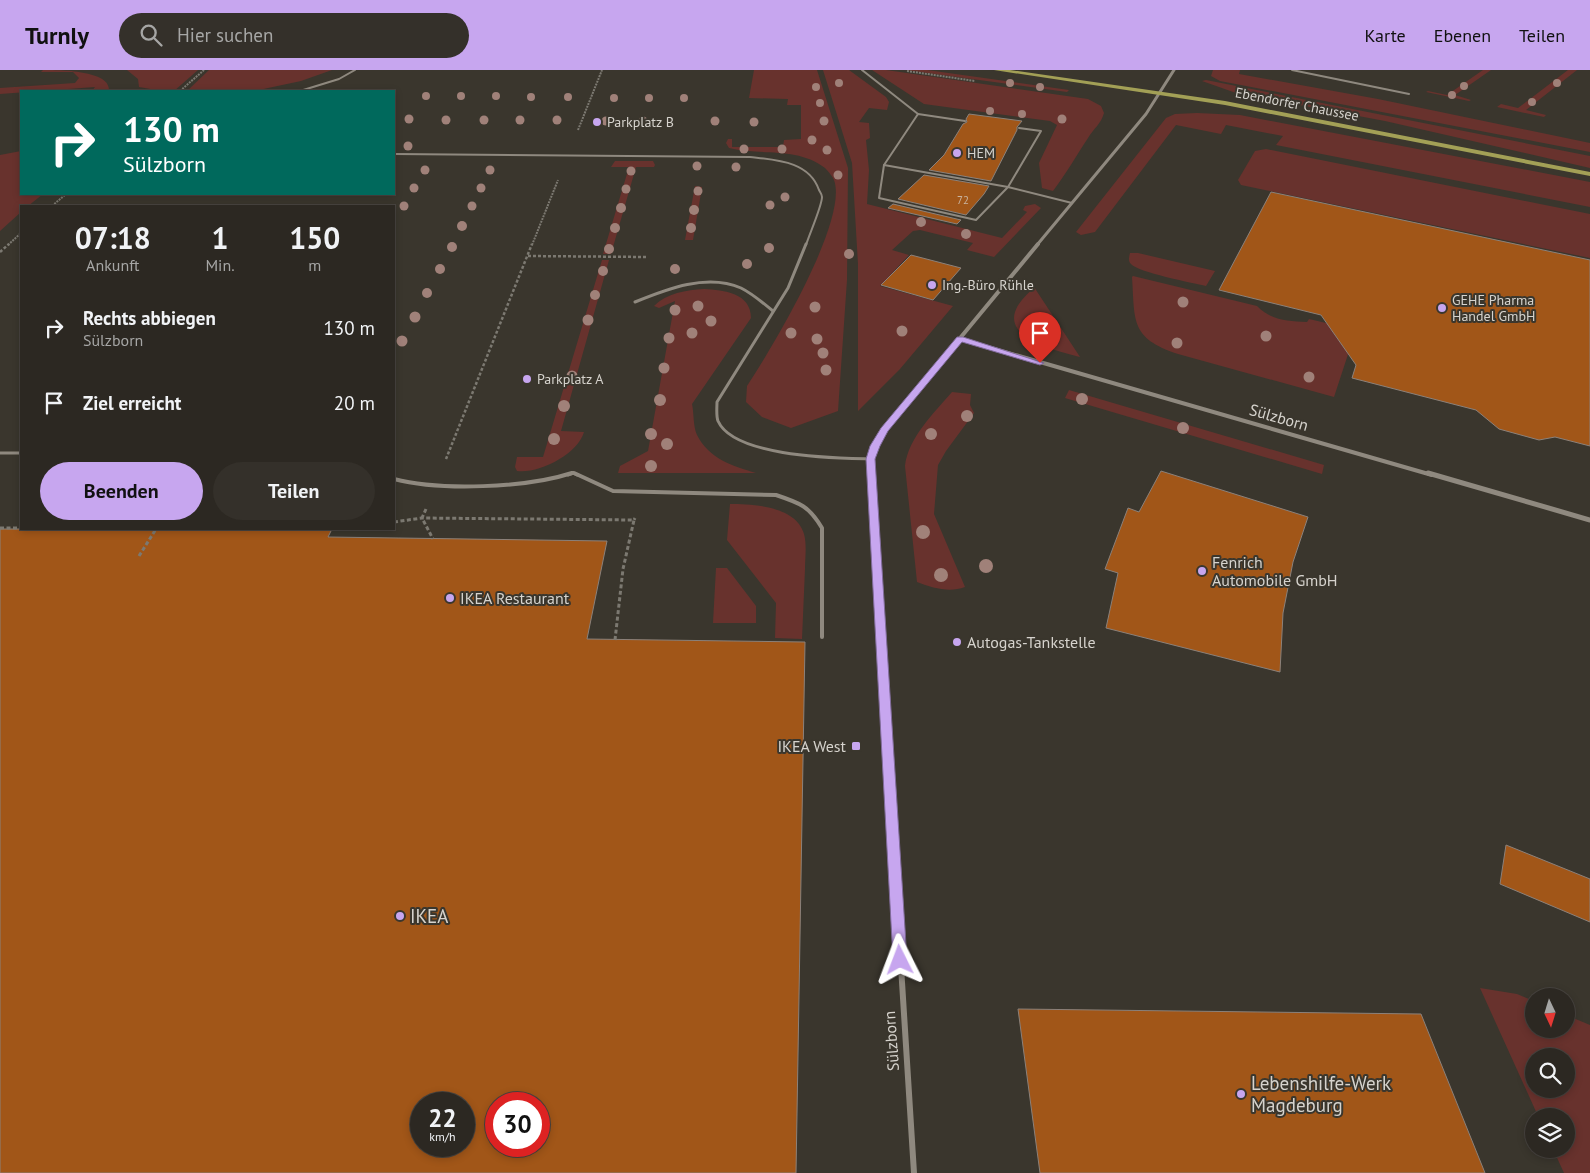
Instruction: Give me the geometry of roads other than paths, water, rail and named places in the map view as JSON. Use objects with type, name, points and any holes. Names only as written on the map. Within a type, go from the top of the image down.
[{"type":"main road","name":"Ebendorfer Chaussee","points":[[997,70],[1247,107],[1590,174]]},
{"type":"street","name":"Sülzborn","points":[[914,1173],[870,459],[884,430],[1146,114],[1174,70]]},
{"type":"street","name":"Sülzborn","points":[[960,339],[1590,520]]},
{"type":"lane","points":[[303,90],[339,79],[355,70]]},
{"type":"lane","points":[[862,70],[918,114],[965,121]]},
{"type":"lane","points":[[1292,70],[1409,94]]},
{"type":"lane","points":[[918,114],[884,164],[880,198],[976,220],[1008,188],[1041,131],[1019,128]]},
{"type":"lane","points":[[395,154],[756,157],[787,162],[806,171],[817,182],[821,190],[821,205],[796,271],[717,402],[714,411],[717,421],[727,432],[748,444],[776,452],[870,459]]},
{"type":"lane","points":[[884,164],[1008,188],[1072,203]]},
{"type":"lane","points":[[635,302],[689,284],[721,284],[737,287],[751,294],[773,311]]},
{"type":"lane","points":[[0,453],[20,453]]},
{"type":"lane","points":[[395,480],[436,484],[528,484],[554,480],[573,473],[613,491],[752,493],[776,495],[797,502],[813,513],[822,528],[822,637]]},
{"type":"place","name":"Parkplatz B","points":[[597,122]]},
{"type":"place","name":"HEM","points":[[957,153]]},
{"type":"place","name":"Ing.-Büro Rühle","points":[[932,285]]},
{"type":"place","name":"GEHE Pharma Handel GmbH","points":[[1442,308]]},
{"type":"place","name":"Parkplatz A","points":[[527,379]]},
{"type":"place","name":"Fenrich Automobile GmbH","points":[[1202,571]]},
{"type":"place","name":"IKEA Restaurant","points":[[450,598]]},
{"type":"place","name":"Autogas-Tankstelle","points":[[957,642]]},
{"type":"place","name":"IKEA West","points":[[856,746]]},
{"type":"place","name":"IKEA","points":[[400,916]]},
{"type":"place","name":"Lebenshilfe-Werk Magdeburg","points":[[1241,1094]]}]
